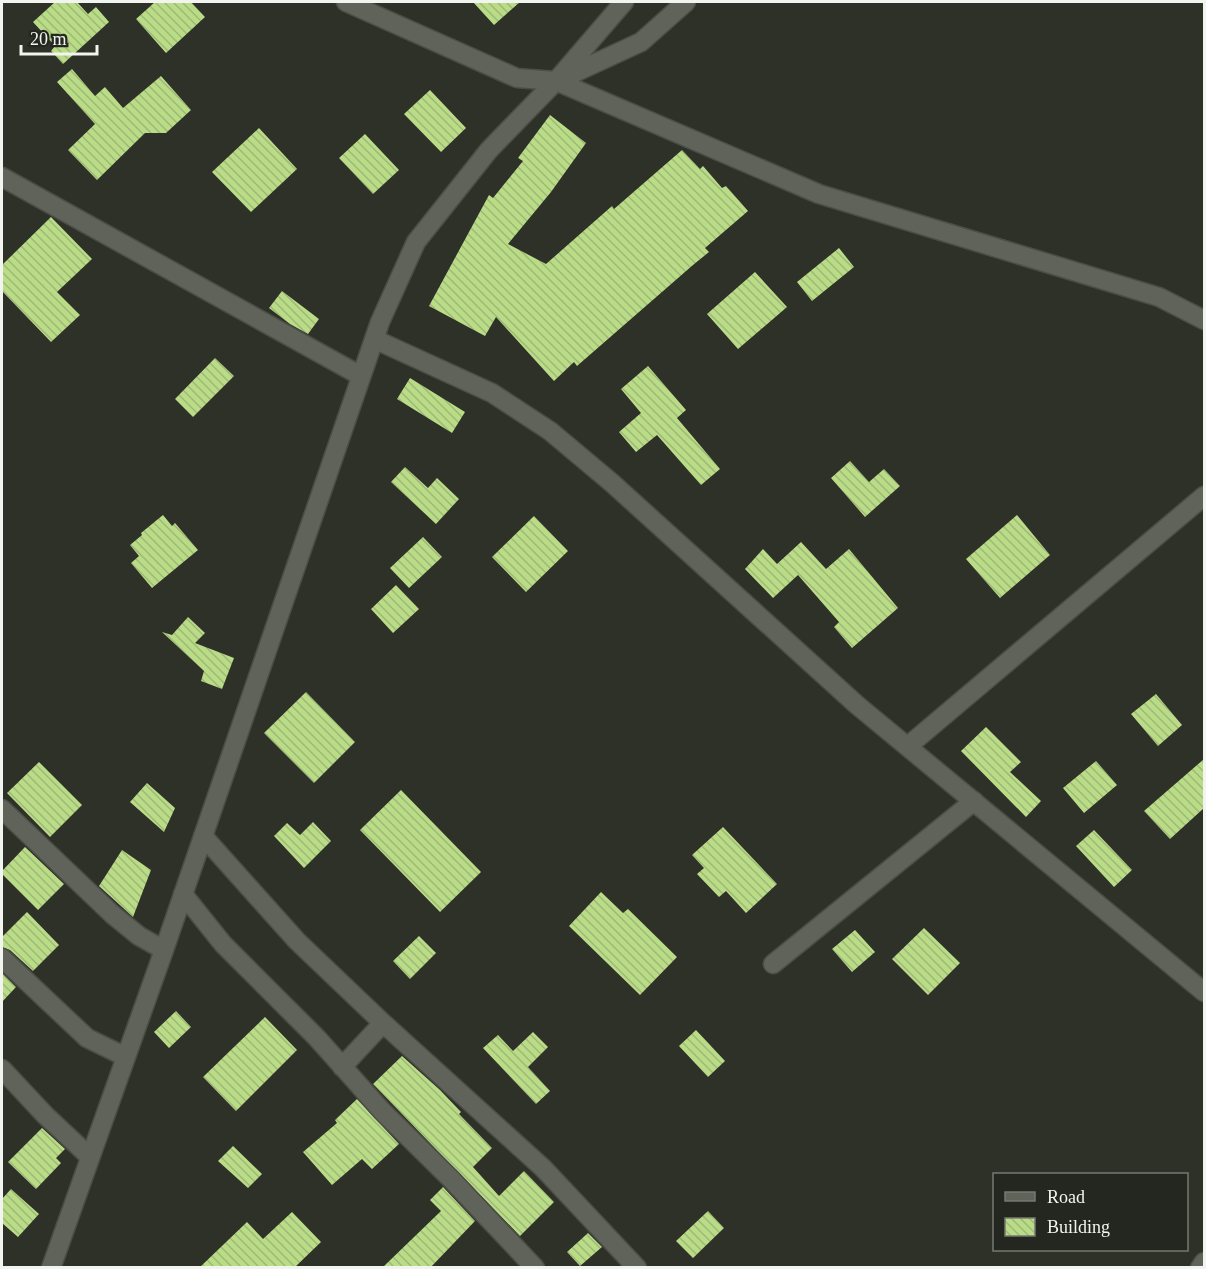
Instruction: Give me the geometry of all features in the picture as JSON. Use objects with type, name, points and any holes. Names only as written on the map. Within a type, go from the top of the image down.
[{"type":"street","points":[[346,2],[517,78],[556,81],[819,194],[1159,297],[1204,320]]},
{"type":"street","points":[[51,1268],[164,950],[374,339],[416,242],[489,150],[556,81],[624,2]]},
{"type":"street","points":[[556,81],[641,42],[686,2]]},
{"type":"street","points":[[2,177],[361,376]]},
{"type":"street","points":[[374,339],[492,393],[550,431],[621,490],[857,705],[1204,992]]},
{"type":"street","points":[[908,746],[1204,496]]},
{"type":"street","points":[[773,964],[974,801]]},
{"type":"street","points":[[2,809],[112,914],[139,936],[164,950]]},
{"type":"street","points":[[203,836],[297,940],[383,1023],[543,1168],[637,1268]]},
{"type":"street","points":[[183,894],[223,944],[317,1038],[534,1268]]},
{"type":"street","points":[[2,958],[87,1038],[126,1058]]},
{"type":"street","points":[[342,1067],[383,1023]]},
{"type":"street","points":[[2,1069],[45,1115],[90,1157]]},
{"type":"street","points":[[1200,1268],[1204,1263]]},
{"type":"building","points":[[55,2],[77,2],[88,14],[96,7],[109,22],[63,64],[51,51],[55,46],[33,22]]},
{"type":"building","points":[[155,2],[191,2],[205,17],[166,53],[136,19]]},
{"type":"building","points":[[473,2],[520,2],[494,25]]},
{"type":"building","points":[[72,69],[95,96],[105,87],[123,108],[161,76],[191,110],[166,133],[145,133],[97,180],[68,150],[95,124],[57,82]]},
{"type":"building","points":[[430,90],[466,128],[441,152],[404,114]]},
{"type":"building","points":[[550,115],[586,143],[551,192],[508,244],[546,264],[612,206],[614,209],[682,150],[700,169],[703,166],[722,188],[726,186],[748,211],[705,248],[709,252],[577,366],[574,362],[554,381],[496,317],[485,336],[429,306],[489,195],[493,198],[523,161],[518,158]]},
{"type":"building","points":[[259,128],[297,169],[251,212],[212,172]]},
{"type":"building","points":[[365,134],[399,170],[373,194],[339,158]]},
{"type":"building","points":[[51,217],[92,259],[57,292],[80,315],[51,342],[2,291],[2,265]]},
{"type":"building","points":[[839,248],[854,267],[812,301],[797,282]]},
{"type":"building","points":[[755,272],[787,307],[738,349],[707,314]]},
{"type":"building","points":[[282,291],[319,319],[308,334],[269,308]]},
{"type":"building","points":[[215,358],[234,376],[193,417],[175,399]]},
{"type":"building","points":[[648,366],[686,410],[677,418],[720,469],[701,485],[657,435],[636,452],[619,432],[641,413],[621,389]]},
{"type":"building","points":[[410,378],[465,412],[452,433],[397,399]]},
{"type":"building","points":[[850,461],[869,482],[884,469],[900,486],[865,517],[831,478]]},
{"type":"building","points":[[405,467],[428,488],[437,478],[459,499],[436,524],[391,482]]},
{"type":"building","points":[[163,515],[172,526],[175,523],[198,550],[152,588],[131,563],[139,556],[130,545]]},
{"type":"building","points":[[1017,515],[1050,555],[1000,598],[966,559]]},
{"type":"building","points":[[534,516],[568,551],[526,592],[492,557]]},
{"type":"building","points":[[423,537],[442,557],[409,588],[390,568]]},
{"type":"building","points":[[801,542],[826,569],[849,549],[898,608],[852,648],[834,627],[839,622],[798,575],[773,598],[745,569],[763,549],[777,564]]},
{"type":"building","points":[[396,585],[419,609],[393,633],[371,609]]},
{"type":"building","points":[[188,617],[205,633],[195,643],[234,658],[222,689],[201,681],[204,671],[162,632],[172,635]]},
{"type":"building","points":[[306,692],[355,742],[314,783],[264,733]]},
{"type":"building","points":[[1156,694],[1182,725],[1158,746],[1131,714]]},
{"type":"building","points":[[986,727],[1021,762],[1010,772],[1041,801],[1026,817],[961,751]]},
{"type":"building","points":[[1204,759],[1204,808],[1170,839],[1144,811]]},
{"type":"building","points":[[1096,761],[1117,785],[1084,813],[1063,788]]},
{"type":"building","points":[[39,762],[82,805],[50,837],[7,793]]},
{"type":"building","points":[[147,783],[175,808],[164,832],[130,802]]},
{"type":"building","points":[[401,790],[481,872],[440,912],[360,830]]},
{"type":"building","points":[[313,822],[331,841],[304,868],[274,836],[287,823],[300,835]]},
{"type":"building","points":[[723,827],[777,884],[746,913],[726,891],[719,897],[697,874],[704,868],[692,855]]},
{"type":"building","points":[[1094,830],[1132,870],[1114,887],[1076,846]]},
{"type":"building","points":[[25,847],[64,884],[38,910],[2,874],[2,871]]},
{"type":"building","points":[[122,850],[151,870],[133,917],[99,886]]},
{"type":"building","points":[[601,892],[623,913],[628,909],[677,957],[640,995],[569,926]]},
{"type":"building","points":[[27,912],[59,945],[33,971],[10,950],[2,947],[2,937]]},
{"type":"building","points":[[924,928],[960,963],[928,995],[892,959]]},
{"type":"building","points":[[855,930],[875,952],[852,972],[832,949]]},
{"type":"building","points":[[419,936],[436,953],[410,979],[393,961]]},
{"type":"building","points":[[2,973],[16,987],[2,1002]]},
{"type":"building","points":[[176,1011],[191,1027],[169,1048],[154,1032]]},
{"type":"building","points":[[265,1017],[297,1050],[236,1111],[203,1077]]},
{"type":"building","points":[[696,1030],[725,1061],[708,1077],[679,1046]]},
{"type":"building","points":[[533,1032],[548,1047],[528,1067],[550,1091],[536,1104],[483,1048],[498,1035],[513,1051]]},
{"type":"building","points":[[402,1056],[440,1090],[461,1112],[459,1114],[492,1148],[473,1167],[499,1196],[524,1171],[554,1202],[520,1236],[373,1084]]},
{"type":"building","points":[[357,1099],[399,1144],[372,1169],[362,1159],[332,1185],[303,1152],[337,1123],[335,1120]]},
{"type":"building","points":[[42,1128],[65,1149],[56,1158],[61,1163],[36,1189],[8,1162]]},
{"type":"building","points":[[233,1146],[262,1174],[248,1188],[218,1161]]},
{"type":"building","points":[[443,1187],[475,1221],[430,1268],[382,1268],[441,1211],[430,1200]]},
{"type":"building","points":[[11,1189],[39,1214],[18,1237],[2,1223],[2,1199]]},
{"type":"building","points":[[708,1211],[724,1228],[693,1258],[676,1241]]},
{"type":"building","points":[[292,1212],[321,1242],[294,1268],[199,1268],[247,1222],[263,1239]]},
{"type":"building","points":[[588,1233],[602,1247],[580,1266],[567,1252]]}]
